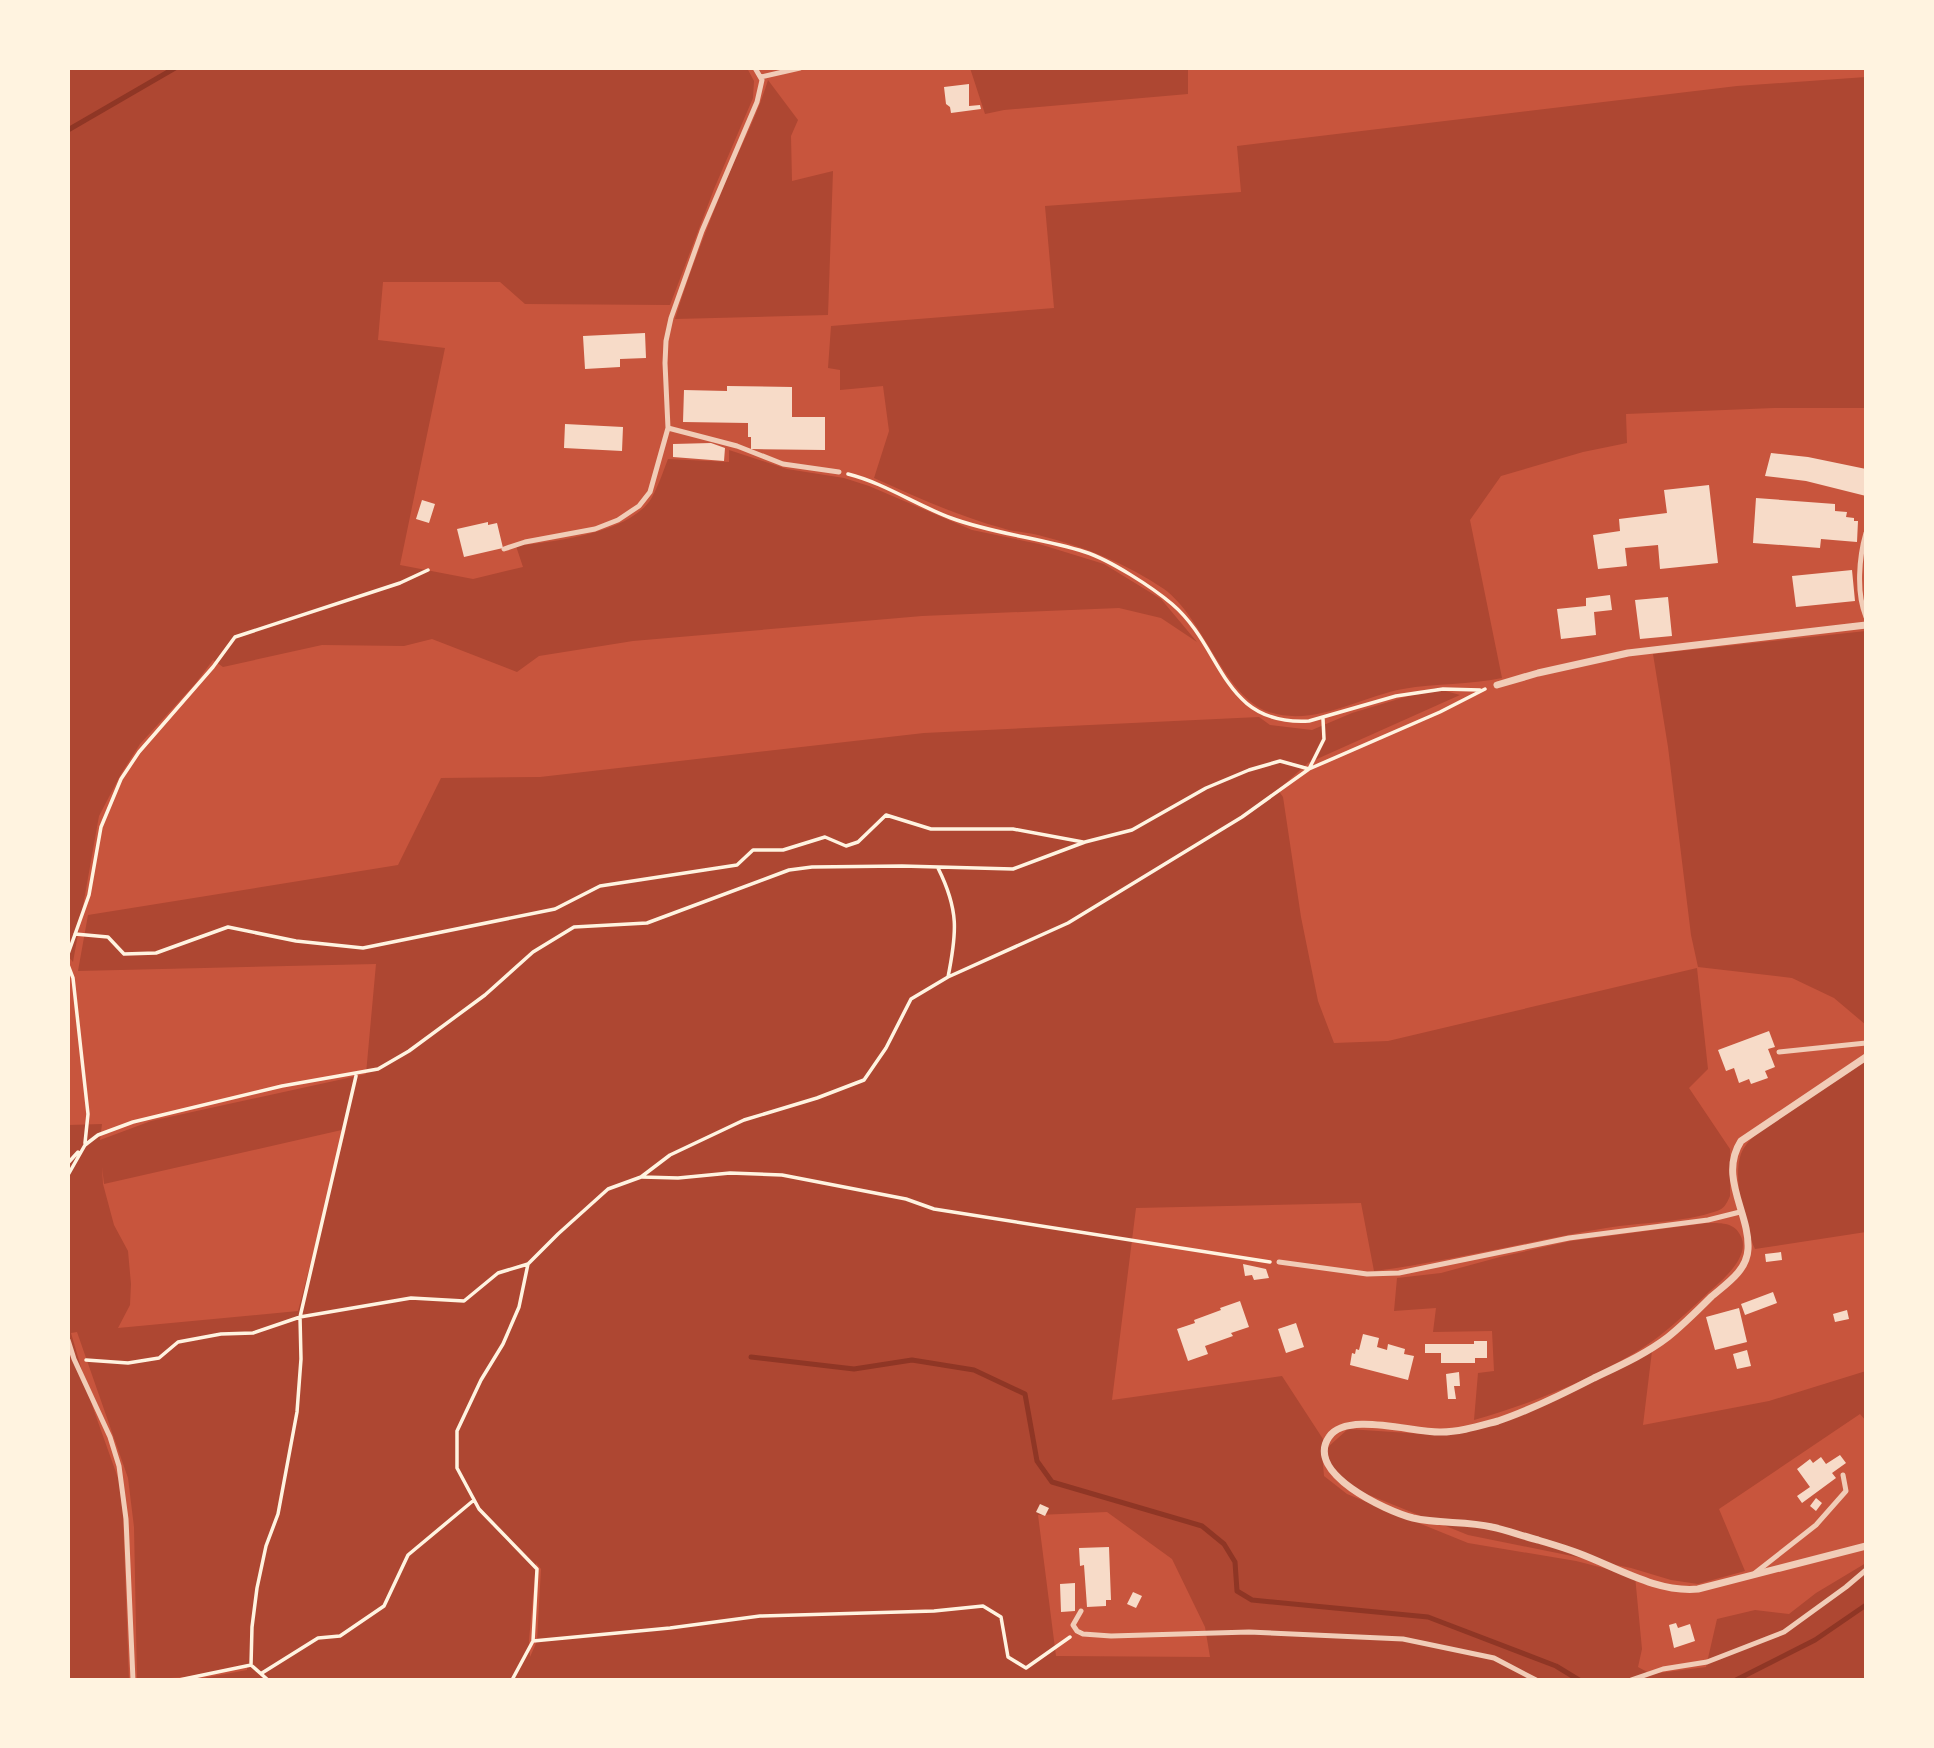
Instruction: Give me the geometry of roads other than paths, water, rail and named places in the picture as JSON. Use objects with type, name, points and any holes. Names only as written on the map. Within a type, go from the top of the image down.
[{"type":"street","points":[[1497,685],[1628,653],[1866,625]]},
{"type":"street","points":[[1866,1057],[1741,1141],[1735,1155],[1733,1172],[1748,1250],[1746,1258],[1737,1274],[1671,1335],[1632,1359],[1539,1405],[1471,1429],[1433,1432],[1364,1424],[1347,1425],[1331,1433],[1324,1446],[1324,1453],[1332,1471],[1350,1488],[1374,1502],[1413,1518],[1494,1527],[1576,1552],[1649,1582],[1675,1589],[1698,1589],[1866,1546]]},
{"type":"lane","points":[[504,549],[525,542],[595,529],[632,512],[650,492],[668,428],[665,363],[671,317],[702,231],[757,102],[761,77],[755,68]]},
{"type":"lane","points":[[761,77],[800,68]]},
{"type":"lane","points":[[668,428],[737,446],[783,464],[839,472]]},
{"type":"lane","points":[[1866,533],[1860,591],[1866,617]]},
{"type":"lane","points":[[1779,1052],[1866,1044]]},
{"type":"lane","points":[[1279,1262],[1367,1274],[1399,1273],[1570,1238],[1707,1220],[1741,1212]]},
{"type":"lane","points":[[68,1340],[110,1437],[118,1466],[126,1519],[133,1680]]},
{"type":"lane","points":[[1753,1575],[1816,1525],[1846,1491],[1843,1475]]},
{"type":"lane","points":[[1631,1680],[1663,1669],[1707,1662],[1784,1632],[1866,1570]]},
{"type":"lane","points":[[1081,1611],[1073,1625],[1083,1634],[1111,1636],[1249,1632],[1403,1639],[1494,1658],[1536,1680]]},
{"type":"waterway","points":[[68,130],[175,68]]},
{"type":"waterway","points":[[751,1357],[854,1369],[912,1360],[974,1370],[1025,1394],[1037,1461],[1052,1482],[1202,1526],[1224,1544],[1235,1562],[1237,1591],[1252,1600],[1428,1617],[1556,1666],[1579,1680]]},
{"type":"waterway","points":[[1736,1680],[1815,1640],[1866,1605]]}]
